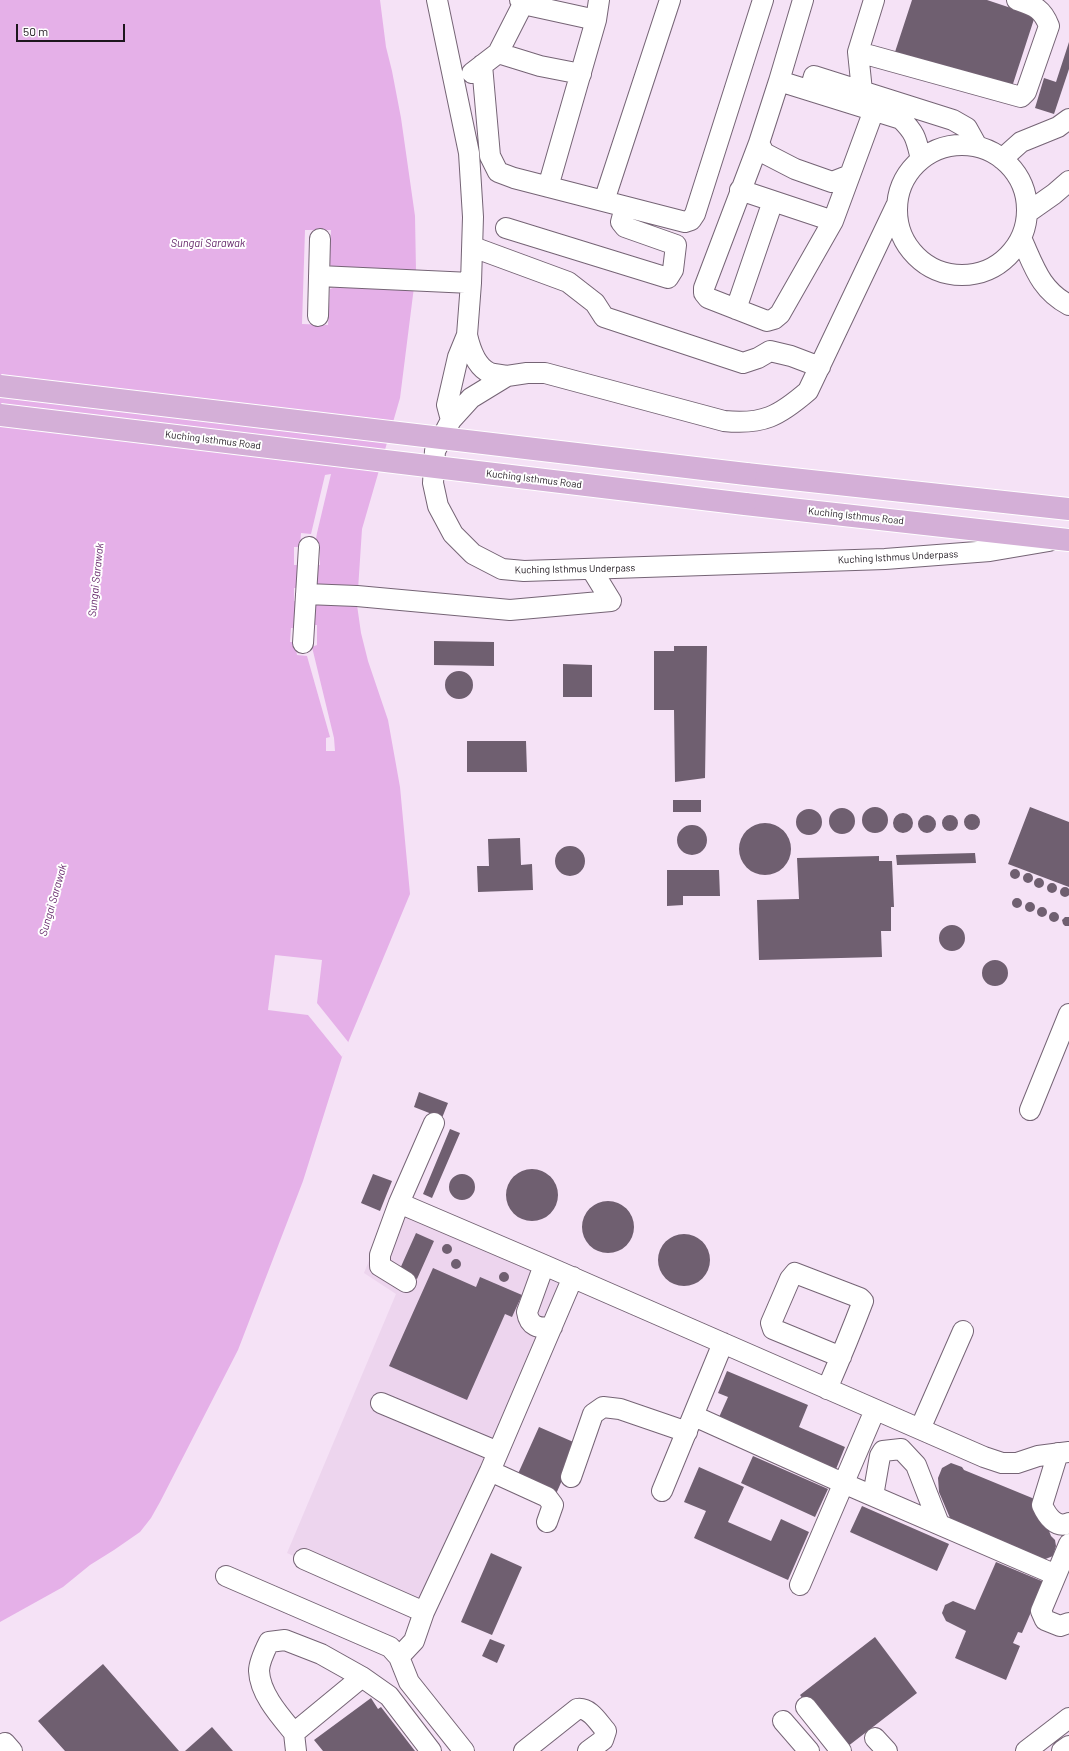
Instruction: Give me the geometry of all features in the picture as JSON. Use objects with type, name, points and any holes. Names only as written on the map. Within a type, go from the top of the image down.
[{"type":"main road","points":[[0,386],[746,474],[1069,509]]},
{"type":"main road","name":"Kuching Isthmus Road","points":[[0,415],[746,504],[1066,540]]},
{"type":"street","points":[[437,0],[469,153],[473,247],[467,335],[470,349],[477,360],[489,372],[506,376]]},
{"type":"street","points":[[548,187],[596,20],[599,0]]},
{"type":"street","points":[[604,201],[670,0]]},
{"type":"street","points":[[482,65],[490,156],[498,172],[548,187],[685,222],[691,220],[695,214],[763,0]]},
{"type":"street","points":[[803,0],[779,81],[758,143],[704,288],[704,293],[708,298],[767,321],[774,319],[780,314],[833,221],[874,110]]},
{"type":"street","points":[[862,91],[858,52],[874,0]]},
{"type":"street","points":[[858,52],[1021,97],[1026,92],[1049,26],[1044,15],[1033,5],[1017,0]]},
{"type":"street","points":[[456,86],[498,53],[522,2],[596,20]]},
{"type":"street","points":[[498,53],[540,66],[581,74]]},
{"type":"street","points":[[810,90],[814,76],[954,120],[967,128],[977,146]]},
{"type":"street","points":[[779,81],[901,119],[913,131],[921,159]]},
{"type":"street","points":[[1002,159],[1021,142],[1065,126]]},
{"type":"street","points":[[758,143],[764,153],[795,169],[832,182],[850,175]]},
{"type":"street","points":[[947,146],[977,146],[990,151],[1002,159],[1016,174],[1025,192],[1027,213],[1026,226],[1021,238],[1009,256],[992,269],[979,274],[961,276],[944,273],[923,262],[914,255],[903,240],[898,223],[896,206],[898,192],[903,180],[911,168],[921,159],[933,151],[947,146]]},
{"type":"street","points":[[1027,213],[1054,194],[1069,180]]},
{"type":"street","points":[[740,190],[833,221]]},
{"type":"street","points":[[736,309],[773,201]]},
{"type":"street","name":"Kuching Isthmus Underpass","points":[[896,206],[808,391],[787,409],[764,419],[742,423],[724,421],[689,413],[545,373],[527,373],[506,376],[471,398],[451,420],[435,450],[433,483],[438,506],[453,534],[473,554],[502,569],[524,571],[592,570],[885,559],[990,551],[1066,540]]},
{"type":"street","points":[[506,228],[668,278],[673,270],[676,245],[625,227],[621,222],[625,207]]},
{"type":"street","points":[[1021,238],[1042,284],[1058,299],[1069,305]]},
{"type":"street","points":[[318,316],[320,239]]},
{"type":"street","points":[[473,247],[568,282],[595,303],[604,317],[744,363],[758,358],[770,351],[791,356],[820,367]]},
{"type":"street","points":[[319,276],[471,283]]},
{"type":"street","points":[[451,420],[448,405],[458,357],[467,335]]},
{"type":"street","points":[[303,643],[309,547]]},
{"type":"street","points":[[306,594],[357,596],[510,610],[611,601],[592,570]]},
{"type":"street","points":[[1030,1110],[1069,1014]]},
{"type":"street","points":[[406,1282],[380,1266],[380,1255],[434,1123]]},
{"type":"street","points":[[400,1203],[875,1410],[1002,1463],[1017,1463],[1038,1456],[1064,1452]]},
{"type":"street","points":[[544,1265],[527,1312],[528,1319],[535,1326],[543,1328],[552,1327]]},
{"type":"street","points":[[827,1388],[841,1357],[863,1301],[860,1298],[795,1273],[790,1279],[771,1323],[774,1329],[841,1357]]},
{"type":"street","points":[[399,1657],[414,1641],[424,1612],[490,1471],[573,1278]]},
{"type":"street","points":[[920,1429],[963,1331]]},
{"type":"street","points":[[662,1491],[691,1424],[723,1343]]},
{"type":"street","points":[[381,1403],[498,1452]]},
{"type":"street","points":[[571,1477],[593,1414],[603,1407],[620,1409],[691,1424],[843,1483],[1056,1575]]},
{"type":"street","points":[[800,1585],[875,1410]]},
{"type":"street","points":[[873,1496],[880,1456],[883,1451],[901,1449],[916,1465],[939,1524]]},
{"type":"street","points":[[1064,1452],[1042,1506],[1048,1517],[1055,1522],[1065,1525],[1069,1523]]},
{"type":"street","points":[[490,1471],[547,1497],[552,1505],[547,1522]]},
{"type":"street","points":[[1069,1544],[1041,1611],[1045,1620],[1060,1626],[1069,1623]]},
{"type":"street","points":[[304,1559],[424,1612]]},
{"type":"street","points":[[226,1576],[390,1647],[399,1657],[409,1682],[464,1751]]},
{"type":"street","points":[[362,1677],[295,1742],[273,1708],[262,1684],[259,1671],[264,1651],[269,1642],[285,1640],[330,1659],[362,1677],[389,1696],[431,1751]]},
{"type":"street","points":[[806,1707],[841,1751]]},
{"type":"street","points":[[524,1751],[577,1709],[582,1708],[588,1710],[606,1731],[606,1736],[603,1740],[588,1751]]},
{"type":"street","points":[[1026,1751],[1069,1718]]},
{"type":"street","points":[[783,1721],[809,1751]]},
{"type":"street","points":[[1062,1751],[1069,1746]]},
{"type":"shaded area","points":[[391,1206],[580,1288],[433,1619],[287,1553],[396,1294],[364,1273]]},
{"type":"water","name":"Sungai Sarawak","points":[[0,0],[380,0],[386,47],[401,118],[415,216],[416,271],[400,398],[362,529],[357,605],[361,633],[368,661],[388,720],[400,787],[410,894],[342,1057],[303,1181],[238,1350],[151,1518],[140,1532],[90,1565],[63,1587],[0,1622]]},
{"type":"pier","points":[[305,230],[331,230],[329,264],[337,271],[342,285],[330,289],[328,325],[302,324]]},
{"type":"pier","points":[[331,474],[315,545],[320,546],[320,565],[316,565],[313,604],[313,625],[317,625],[317,645],[312,647],[334,738],[335,751],[326,751],[326,738],[330,737],[307,656],[297,655],[295,642],[290,642],[291,628],[297,628],[297,601],[294,601],[294,588],[300,588],[300,565],[294,565],[294,547],[300,547],[301,533],[311,534],[325,475]]},
{"type":"pier","points":[[275,955],[322,960],[317,1003],[349,1043],[342,1057],[308,1015],[268,1010]]},
{"type":"building","points":[[912,0],[987,0],[1035,16],[1011,90],[895,52]]},
{"type":"building","points":[[1069,42],[1069,69],[1054,114],[1035,108],[1044,78],[1056,82]]},
{"type":"building","points":[[434,641],[494,642],[494,666],[434,665]]},
{"type":"building","points":[[674,646],[707,646],[705,778],[675,782],[674,710],[654,710],[654,651],[674,651]]},
{"type":"building","points":[[563,664],[592,665],[592,697],[563,697]]},
{"type":"building","points":[[459,671],[469,675],[473,685],[469,695],[459,699],[449,695],[445,685],[449,675]]},
{"type":"building","points":[[467,741],[526,741],[527,772],[467,772]]},
{"type":"building","points":[[673,800],[701,800],[701,812],[673,812]]},
{"type":"building","points":[[875,807],[884,811],[888,820],[884,829],[875,833],[866,829],[862,820],[866,811]]},
{"type":"building","points":[[1030,807],[1069,822],[1069,887],[1008,864]]},
{"type":"building","points":[[842,808],[851,812],[855,821],[851,830],[842,834],[833,830],[829,821],[833,812]]},
{"type":"building","points":[[809,809],[818,813],[822,822],[818,831],[809,835],[800,831],[796,822],[800,813]]},
{"type":"building","points":[[899,813],[907,813],[913,819],[913,827],[907,833],[899,833],[893,827],[893,819]]},
{"type":"building","points":[[969,814],[975,814],[980,819],[978,828],[975,830],[969,830],[964,825],[964,819]]},
{"type":"building","points":[[927,815],[933,818],[936,824],[933,830],[927,833],[921,830],[918,824],[921,818]]},
{"type":"building","points":[[947,815],[953,815],[958,820],[956,829],[953,831],[947,831],[942,826],[942,820]]},
{"type":"building","points":[[765,823],[775,825],[783,831],[789,839],[791,849],[789,859],[783,867],[775,873],[765,875],[755,873],[747,867],[741,859],[739,849],[741,839],[747,831],[755,825]]},
{"type":"building","points":[[692,825],[703,829],[707,840],[703,851],[692,855],[681,851],[677,840],[681,829]]},
{"type":"building","points":[[520,838],[521,865],[532,864],[533,890],[478,892],[477,866],[489,866],[488,839]]},
{"type":"building","points":[[570,846],[581,850],[585,861],[581,872],[570,876],[559,872],[555,861],[559,850]]},
{"type":"building","points":[[975,853],[976,863],[897,865],[896,855]]},
{"type":"building","points":[[879,856],[879,861],[892,861],[894,907],[891,907],[891,931],[881,931],[882,957],[759,960],[757,900],[799,899],[797,858]]},
{"type":"building","points":[[1015,869],[1020,874],[1015,879],[1010,874]]},
{"type":"building","points":[[667,870],[719,870],[720,896],[683,896],[683,905],[667,906]]},
{"type":"building","points":[[1028,873],[1033,878],[1028,883],[1023,878]]},
{"type":"building","points":[[1039,878],[1044,883],[1039,888],[1034,883]]},
{"type":"building","points":[[1052,883],[1057,888],[1052,893],[1047,888]]},
{"type":"building","points":[[1065,887],[1070,892],[1065,897],[1060,892]]},
{"type":"building","points":[[1017,898],[1022,903],[1017,908],[1012,903]]},
{"type":"building","points":[[1028,902],[1032,902],[1035,907],[1032,912],[1028,912],[1025,909],[1025,905]]},
{"type":"building","points":[[1042,907],[1047,912],[1042,917],[1037,912]]},
{"type":"building","points":[[1054,912],[1059,917],[1054,922],[1049,917]]},
{"type":"building","points":[[1065,917],[1069,917],[1069,926],[1065,926],[1063,924],[1062,920]]},
{"type":"building","points":[[952,925],[961,929],[965,938],[961,947],[952,951],[943,947],[939,938],[943,929]]},
{"type":"building","points":[[995,960],[1004,964],[1008,973],[1004,982],[995,986],[986,982],[982,973],[986,964]]},
{"type":"building","points":[[419,1092],[448,1103],[442,1118],[414,1107]]},
{"type":"building","points":[[450,1129],[460,1133],[432,1198],[423,1194]]},
{"type":"building","points":[[532,1169],[546,1173],[554,1181],[558,1195],[554,1209],[546,1217],[532,1221],[518,1217],[510,1209],[506,1195],[510,1181],[518,1173]]},
{"type":"building","points":[[373,1174],[392,1181],[380,1211],[361,1203]]},
{"type":"building","points":[[462,1174],[471,1178],[475,1187],[471,1196],[462,1200],[453,1196],[449,1187],[453,1178]]},
{"type":"building","points":[[608,1201],[622,1205],[630,1213],[634,1227],[630,1241],[622,1249],[608,1253],[594,1249],[586,1241],[582,1227],[586,1213],[594,1205]]},
{"type":"building","points":[[416,1233],[434,1241],[417,1279],[399,1271]]},
{"type":"building","points":[[684,1234],[698,1238],[706,1246],[710,1260],[706,1274],[698,1282],[684,1286],[670,1282],[662,1274],[658,1260],[662,1246],[670,1238]]},
{"type":"building","points":[[445,1244],[449,1244],[451,1245],[451,1253],[445,1254],[442,1251],[442,1247]]},
{"type":"building","points":[[454,1259],[458,1259],[460,1260],[460,1268],[454,1269],[451,1266],[451,1262]]},
{"type":"building","points":[[433,1268],[476,1287],[480,1277],[522,1295],[512,1317],[505,1314],[467,1400],[389,1366]]},
{"type":"building","points":[[502,1272],[506,1272],[508,1273],[508,1281],[502,1282],[499,1279],[499,1275]]},
{"type":"building","points":[[727,1371],[808,1405],[799,1427],[845,1447],[834,1474],[716,1424],[728,1397],[718,1393]]},
{"type":"building","points":[[539,1427],[578,1444],[556,1494],[517,1476]]},
{"type":"building","points":[[753,1456],[828,1489],[815,1517],[741,1483]]},
{"type":"building","points":[[951,1463],[962,1467],[964,1470],[1037,1500],[1051,1536],[1055,1540],[1056,1546],[1053,1556],[1043,1560],[953,1525],[939,1492],[938,1478],[942,1468]]},
{"type":"building","points":[[699,1467],[744,1487],[728,1522],[771,1541],[781,1519],[809,1532],[788,1580],[694,1538],[706,1511],[684,1502]]},
{"type":"building","points":[[862,1506],[949,1544],[937,1571],[850,1532]]},
{"type":"building","points":[[491,1553],[522,1567],[492,1635],[461,1622]]},
{"type":"building","points":[[996,1562],[1044,1582],[1022,1633],[1018,1632],[1013,1643],[1020,1646],[1006,1680],[955,1658],[966,1631],[946,1621],[942,1613],[945,1605],[953,1601],[975,1610]]},
{"type":"building","points":[[875,1637],[917,1693],[843,1750],[800,1695]]},
{"type":"building","points":[[490,1639],[505,1645],[497,1663],[482,1656]]},
{"type":"building","points":[[103,1664],[179,1751],[65,1751],[38,1721]]},
{"type":"building","points":[[371,1698],[378,1709],[381,1707],[415,1751],[323,1751],[314,1740]]},
{"type":"building","points":[[212,1727],[233,1751],[185,1751]]}]
